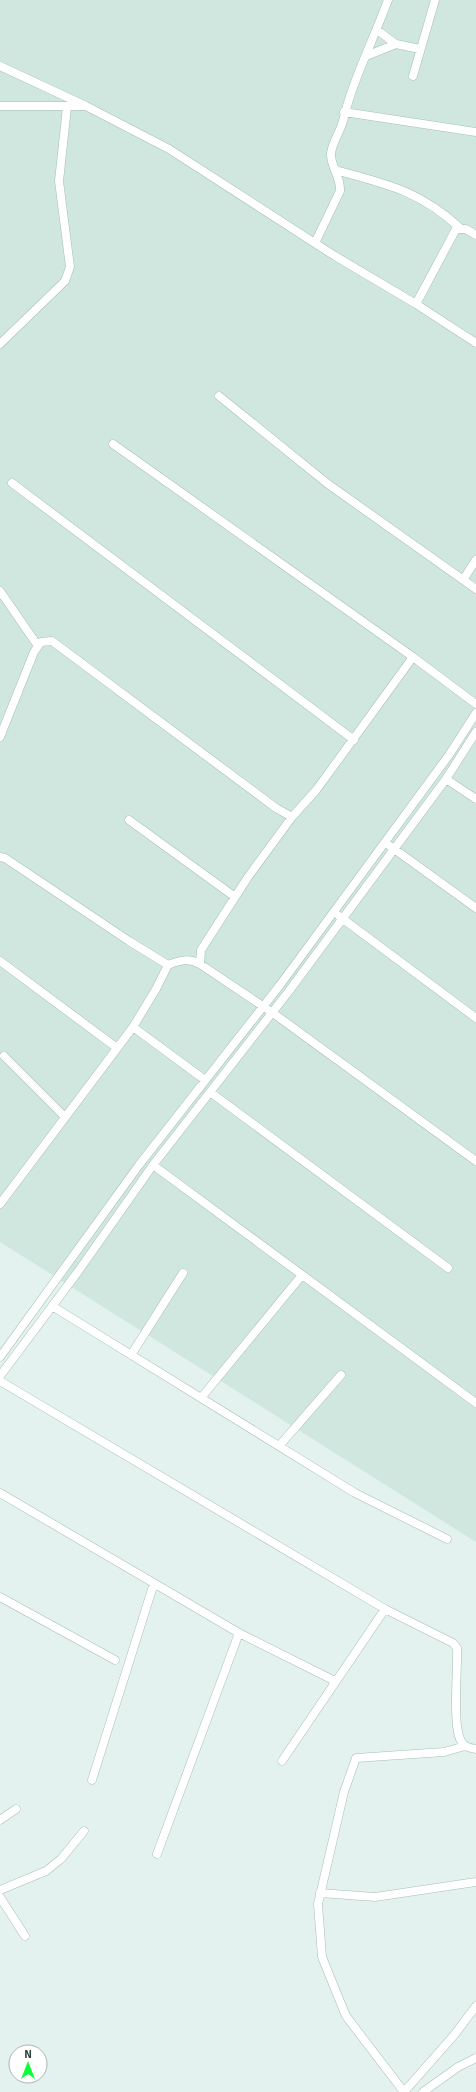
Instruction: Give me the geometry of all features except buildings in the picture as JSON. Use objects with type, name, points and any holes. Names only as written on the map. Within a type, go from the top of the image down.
[{"type":"street","points":[[315,243],[340,191],[340,184],[331,153],[343,121],[344,112],[353,82],[366,56],[388,0]]},
{"type":"street","points":[[414,76],[420,49],[435,0]]},
{"type":"street","points":[[377,30],[396,44],[420,49]]},
{"type":"street","points":[[366,56],[396,44]]},
{"type":"street","points":[[0,66],[86,106],[169,149],[315,243],[416,304],[476,343]]},
{"type":"street","points":[[0,106],[86,106]]},
{"type":"street","points":[[0,344],[58,289],[69,275],[70,267],[59,181],[66,107]]},
{"type":"street","points":[[344,112],[476,132]]},
{"type":"street","points":[[335,170],[385,183],[409,192],[444,213],[460,228]]},
{"type":"street","points":[[416,304],[453,232],[460,228],[466,229],[476,235]]},
{"type":"street","points":[[219,396],[328,484],[476,589]]},
{"type":"street","points":[[114,444],[413,657],[476,704]]},
{"type":"street","points":[[12,483],[354,740]]},
{"type":"street","points":[[463,580],[476,560]]},
{"type":"street","points":[[0,591],[38,646]]},
{"type":"street","points":[[0,737],[38,646],[45,641],[52,641],[276,808],[292,816]]},
{"type":"street","points":[[200,964],[201,950],[235,897],[292,816],[317,789],[413,657]]},
{"type":"street","points":[[0,1357],[139,1165],[263,1008],[449,755],[476,713]]},
{"type":"street","points":[[0,1376],[64,1290],[153,1165],[273,1013],[393,848],[446,779],[476,732]]},
{"type":"street","points":[[446,779],[476,800]]},
{"type":"street","points":[[129,820],[235,897]]},
{"type":"street","points":[[384,842],[476,908]]},
{"type":"street","points":[[0,857],[5,858],[129,941],[168,964]]},
{"type":"street","points":[[333,912],[476,1018]]},
{"type":"street","points":[[0,1204],[132,1027],[156,989],[168,964],[181,960],[194,961],[200,964],[263,1008],[273,1013],[476,1161]]},
{"type":"street","points":[[0,961],[117,1048]]},
{"type":"street","points":[[132,1027],[205,1080]]},
{"type":"street","points":[[4,1056],[66,1117]]},
{"type":"street","points":[[210,1092],[448,1268]]},
{"type":"street","points":[[153,1165],[476,1403]]},
{"type":"street","points":[[131,1355],[183,1273]]},
{"type":"street","points":[[202,1398],[302,1275]]},
{"type":"street","points":[[54,1282],[64,1290]]},
{"type":"street","points":[[52,1306],[355,1493],[447,1539]]},
{"type":"street","points":[[279,1446],[341,1376]]},
{"type":"street","points":[[0,1381],[385,1610],[454,1644],[457,1648],[457,1721],[460,1740],[465,1746]]},
{"type":"street","points":[[0,1493],[239,1633],[335,1681]]},
{"type":"street","points":[[92,1780],[154,1583]]},
{"type":"street","points":[[0,1597],[115,1660]]},
{"type":"street","points":[[282,1761],[335,1681],[385,1610]]},
{"type":"street","points":[[157,1854],[239,1633]]},
{"type":"street","points":[[476,1749],[465,1746],[444,1752],[356,1758],[344,1792],[318,1904],[322,1957],[346,2016],[404,2092],[455,2034],[476,2006]]},
{"type":"street","points":[[0,1820],[16,1809]]},
{"type":"street","points":[[0,1890],[46,1871],[61,1859],[84,1831]]},
{"type":"street","points":[[320,1894],[375,1898],[476,1882]]},
{"type":"street","points":[[0,1897],[26,1936]]},
{"type":"street","points":[[424,2092],[458,2067],[476,2058]]},
{"type":"shaded area","points":[[0,0],[476,0],[476,1542],[0,1242]]}]
